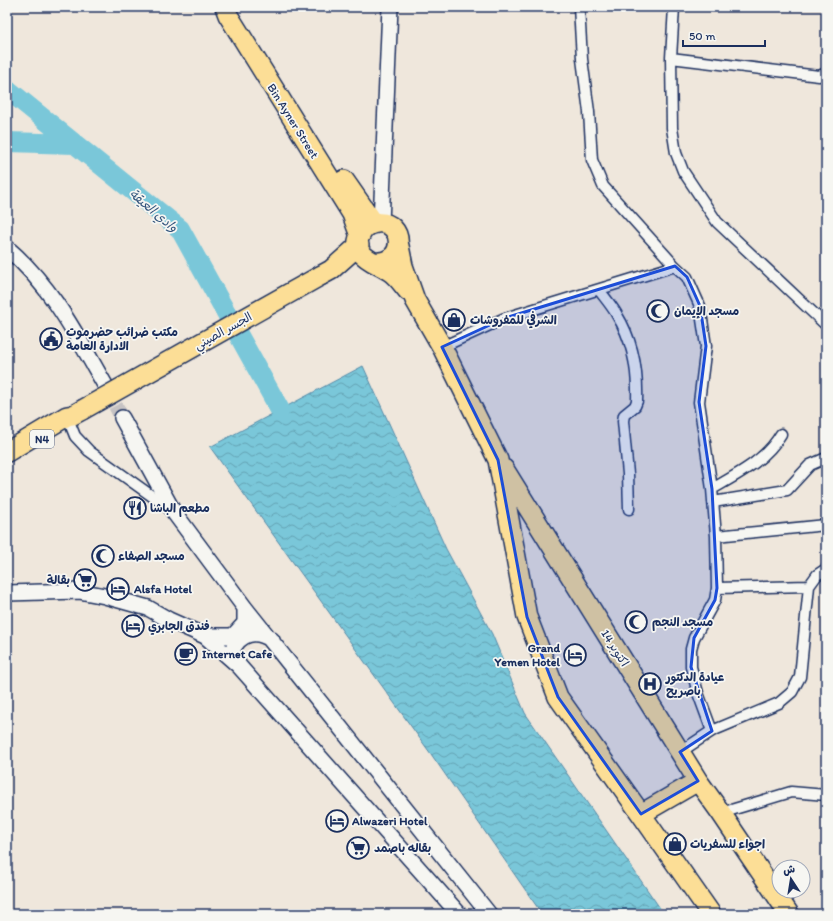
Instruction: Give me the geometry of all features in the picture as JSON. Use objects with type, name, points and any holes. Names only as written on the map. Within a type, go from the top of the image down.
[{"type":"highway","name":"Bin Ayner Street","points":[[225,7],[228,15],[352,214],[365,251]]},
{"type":"highway","name":"Bin Ayner Street","points":[[232,7],[236,9],[339,173],[377,223]]},
{"type":"highway","name":"الجسر الصيني","points":[[73,416],[365,251],[363,230],[368,226],[377,223]]},
{"type":"highway","points":[[377,223],[387,224],[396,233],[399,240],[403,266],[415,300]]},
{"type":"highway","points":[[365,251],[380,263],[392,258],[399,246]]},
{"type":"highway","points":[[365,251],[398,278],[415,300],[442,347],[498,460],[526,617],[558,697],[710,914]]},
{"type":"highway","name":"N4","points":[[7,452],[73,416]]},
{"type":"highway","name":"N4","points":[[7,460],[73,416]]},
{"type":"highway","name":"14 اكتوبر","points":[[498,460],[698,781],[721,812],[789,914]]},
{"type":"highway","points":[[641,814],[698,781]]},
{"type":"main road","points":[[377,223],[390,7]]},
{"type":"main road","points":[[7,248],[18,257],[44,285],[65,316],[105,385]]},
{"type":"main road","points":[[122,418],[173,511],[245,608],[489,914]]},
{"type":"main road","points":[[7,593],[79,590],[148,608],[169,620],[204,636],[239,666],[459,914]]},
{"type":"main road","points":[[204,636],[233,636],[245,623],[245,608]]},
{"type":"main road","points":[[239,666],[232,650],[236,643],[242,638],[249,634],[257,634],[272,640]]},
{"type":"street","points":[[578,7],[582,60],[590,112],[592,160],[603,186],[674,266],[687,277],[700,306],[706,346],[698,402],[712,489],[718,588],[716,600],[694,638],[691,650],[691,667],[698,693],[712,731]]},
{"type":"street","points":[[674,7],[671,58],[672,128],[676,153],[683,171],[717,222],[826,325]]},
{"type":"street","points":[[671,58],[824,75]]},
{"type":"street","points":[[442,347],[505,318],[674,266]]},
{"type":"street","points":[[599,290],[617,314],[628,335],[634,358],[637,401],[635,406],[624,415],[623,421],[628,474],[629,509]]},
{"type":"street","points":[[73,416],[75,436],[89,451],[173,511]]},
{"type":"street","points":[[712,489],[761,458],[775,446],[781,434]]},
{"type":"street","points":[[713,502],[787,490],[810,465],[826,458]]},
{"type":"street","points":[[716,536],[826,525]]},
{"type":"street","points":[[680,752],[712,731],[779,703],[792,692],[800,676],[809,586],[817,575],[826,569]]},
{"type":"street","points":[[718,588],[809,586]]},
{"type":"street","points":[[721,812],[785,793],[796,792],[826,794]]},
{"type":"highlighted area","points":[[675,266],[687,277],[700,306],[706,346],[699,402],[712,489],[717,588],[715,600],[694,638],[691,667],[712,731],[680,752],[698,781],[641,814],[558,697],[527,617],[498,460],[442,347],[505,318]]},
{"type":"water","points":[[363,366],[446,549],[492,634],[525,713],[664,914],[542,914],[431,754],[210,447]]},
{"type":"waterway","name":"وادي العيقة","points":[[7,89],[180,229],[280,410]]},
{"type":"waterway","points":[[7,142],[75,144]]},
{"type":"tunnel","points":[[105,385],[122,418]]},
{"type":"place","name":"مسجد الإيمان","points":[[658,311]]},
{"type":"place","name":"الشرفي للمفروشات","points":[[454,320]]},
{"type":"place","name":"مكتب ضرائب حضرموت الادارة العامة","points":[[51,339]]},
{"type":"place","name":"مطعم الباشا","points":[[135,508]]},
{"type":"place","name":"مسجد الصفاء","points":[[103,556]]},
{"type":"place","name":"بقالة","points":[[85,580]]},
{"type":"place","name":"Alsfa Hotel","points":[[118,589]]},
{"type":"place","name":"مسجد النجم","points":[[636,622]]},
{"type":"place","name":"فندق الجابري","points":[[133,626]]},
{"type":"place","name":"Internet Cafe","points":[[186,654]]},
{"type":"place","name":"Grand Yemen Hotel","points":[[575,655]]},
{"type":"place","name":"عيادة الدكتور باصريح","points":[[650,684]]},
{"type":"place","name":"Alwazeri Hotel","points":[[337,821]]},
{"type":"place","name":"اجواء للسفريات","points":[[675,844]]},
{"type":"place","name":"بقاله باصمد","points":[[358,848]]}]
